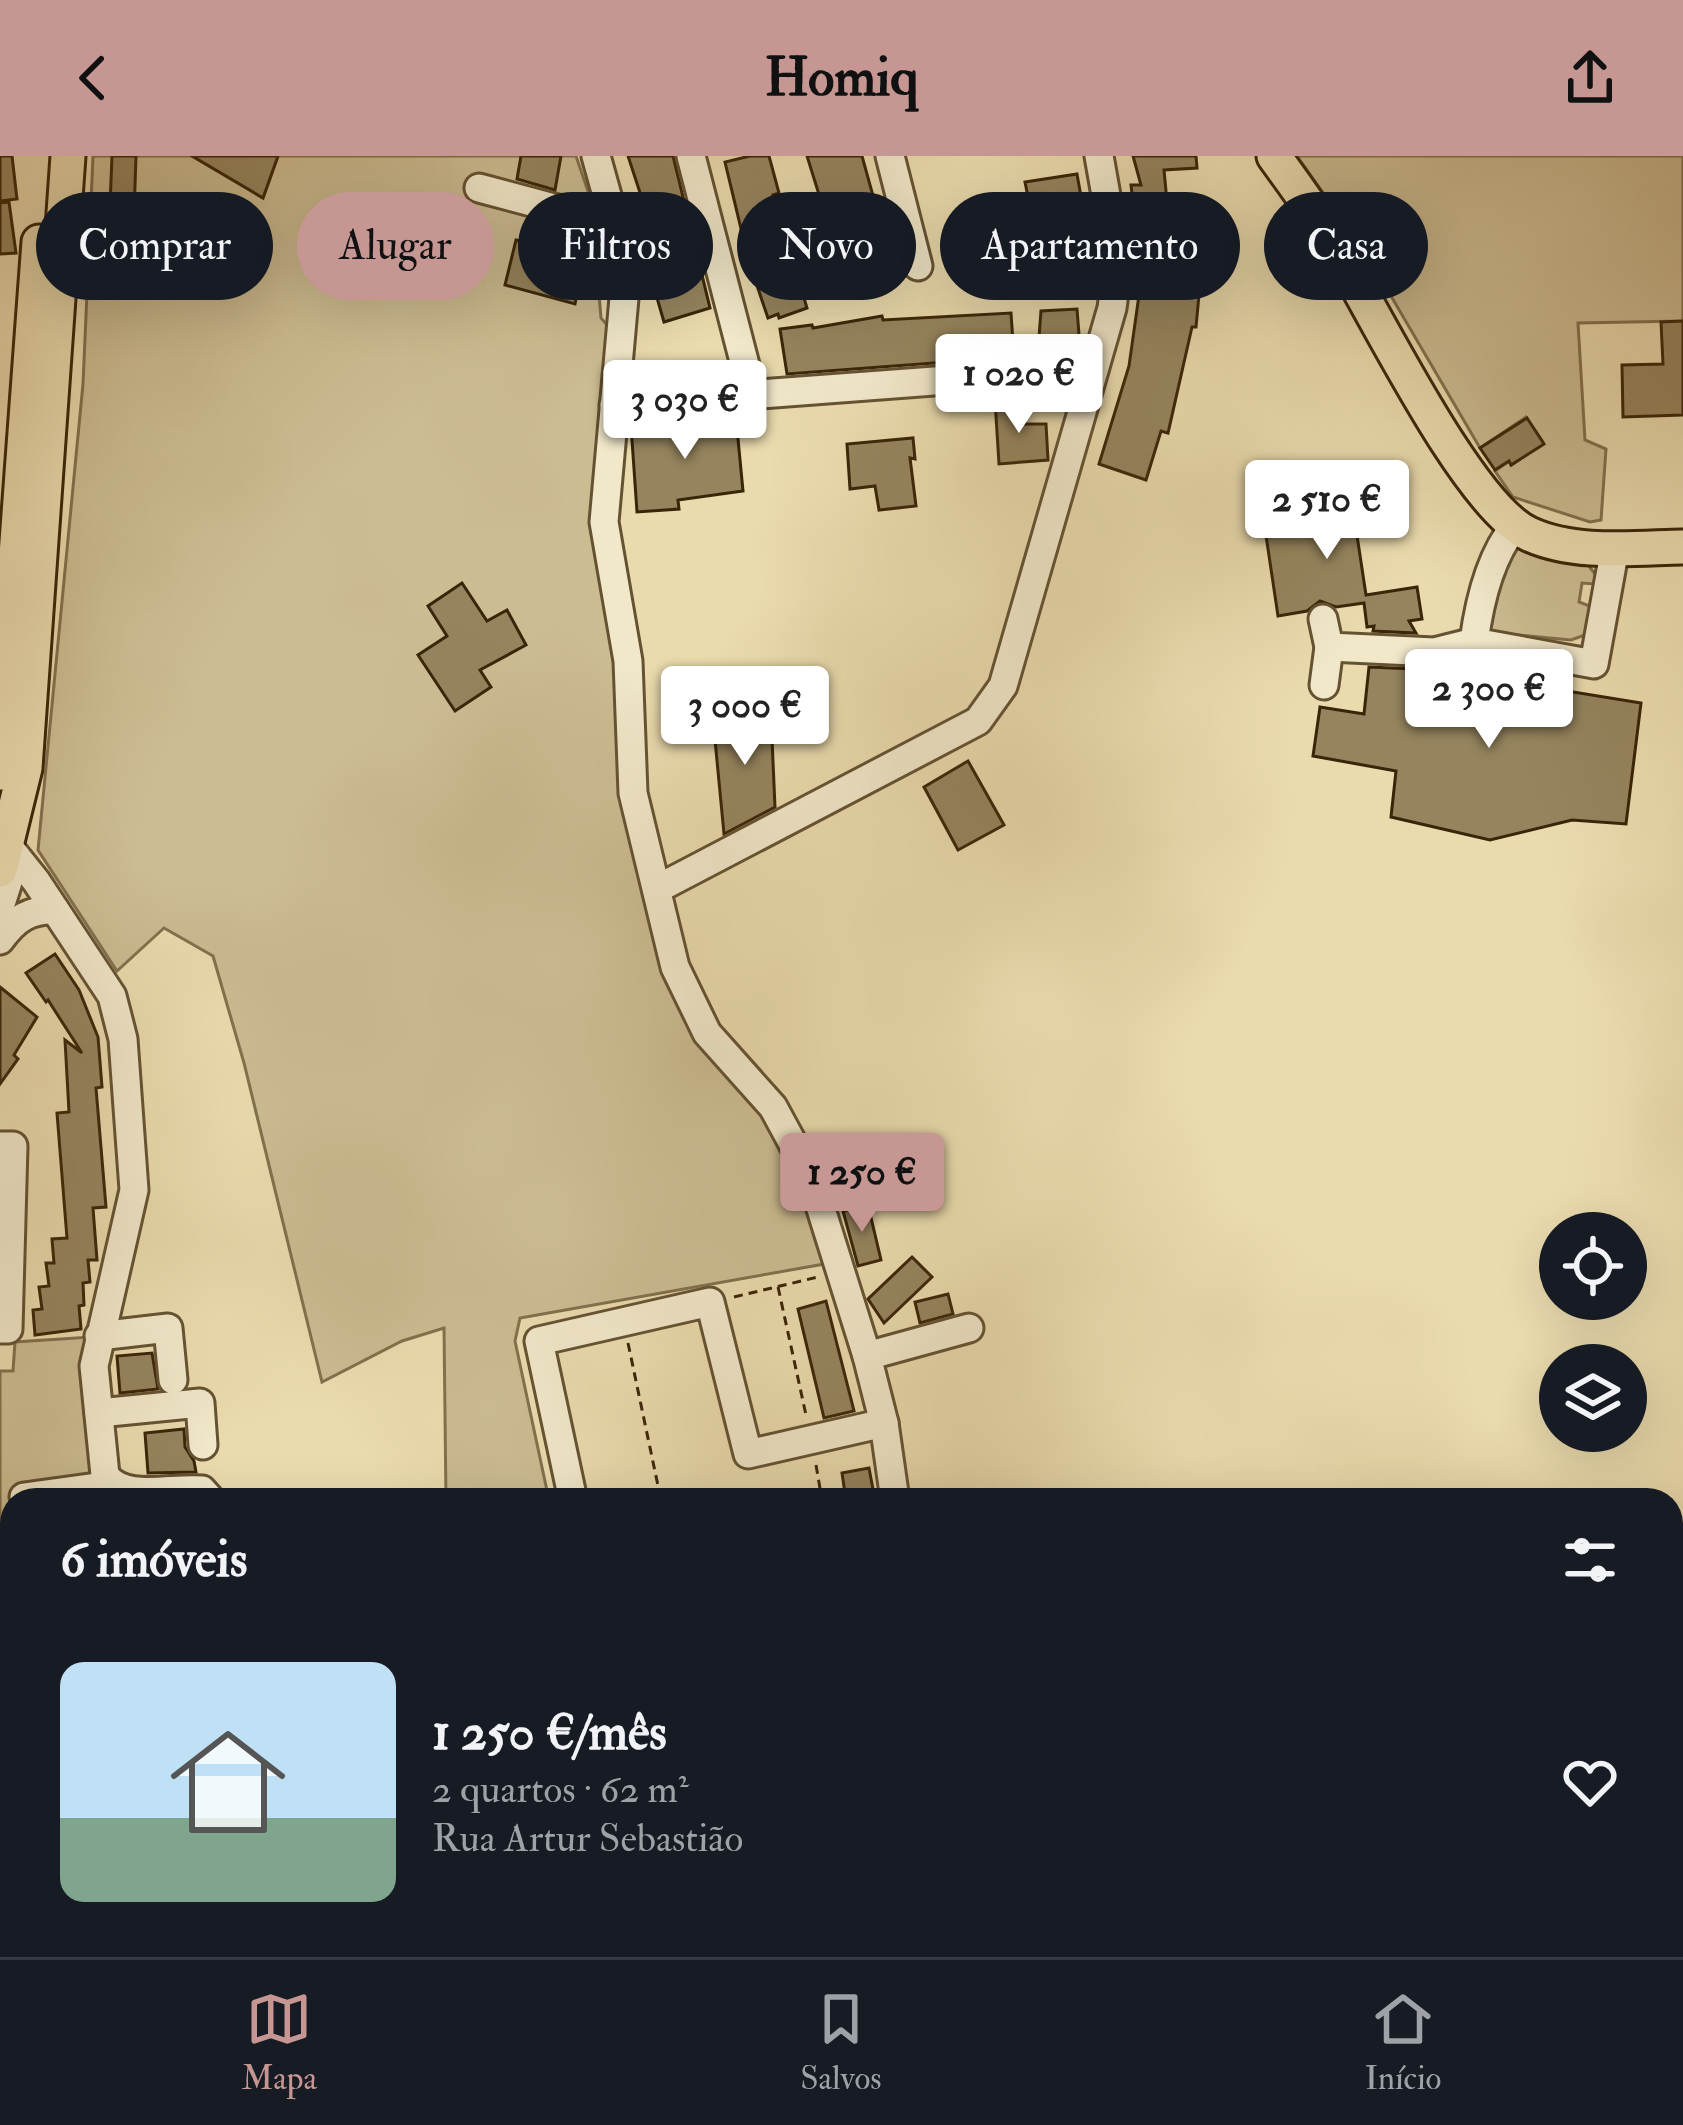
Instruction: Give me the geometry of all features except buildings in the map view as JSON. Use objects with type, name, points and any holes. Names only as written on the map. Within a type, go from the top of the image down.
[{"type":"main road","points":[[0,773],[45,156]]},
{"type":"main road","points":[[4,858],[25,769],[68,156]]},
{"type":"main road","points":[[1274,156],[1326,230],[1461,462],[1492,506],[1515,526],[1567,545],[1683,547]]},
{"type":"street","points":[[596,156],[606,192]]},
{"type":"street","points":[[691,156],[753,396]]},
{"type":"street","points":[[890,156],[919,266]]},
{"type":"street","points":[[656,889],[978,721],[1003,686],[1112,308],[1118,263],[1100,156]]},
{"type":"street","points":[[479,188],[518,198]]},
{"type":"street","points":[[624,300],[604,522],[628,661],[633,793],[675,967],[707,1033],[773,1107],[811,1177],[867,1356],[893,1488]]},
{"type":"street","points":[[614,405],[1094,369]]},
{"type":"street","points":[[1474,642],[1478,614],[1503,541],[1515,526]]},
{"type":"street","points":[[1324,685],[1326,633],[1434,652],[1474,642],[1594,664],[1615,548]]},
{"type":"street","points":[[0,907],[8,882],[4,858]]},
{"type":"street","points":[[4,858],[55,910],[112,996],[122,1039],[134,1190],[94,1366],[105,1475],[119,1488]]},
{"type":"street","points":[[0,940],[33,910],[55,910]]},
{"type":"street","points":[[0,1146],[13,1146],[8,1329],[0,1329]]},
{"type":"street","points":[[570,1488],[539,1341],[710,1302],[748,1454],[884,1423]]},
{"type":"street","points":[[98,1336],[168,1328],[173,1380]]},
{"type":"street","points":[[867,1356],[969,1328]]},
{"type":"street","points":[[99,1413],[200,1403],[202,1445]]},
{"type":"street","points":[[85,1488],[112,1484]]},
{"type":"path","points":[[710,1302],[844,1272]]},
{"type":"path","points":[[778,1287],[820,1488]]},
{"type":"path","points":[[627,1335],[659,1488]]},
{"type":"shaded area","points":[[93,156],[192,156],[253,192],[91,192]]},
{"type":"shaded area","points":[[278,156],[576,156],[588,192],[518,192],[518,300],[599,300],[601,318],[614,333],[598,525],[654,913],[805,1180],[830,1263],[520,1318],[515,1341],[546,1488],[446,1488],[444,1328],[402,1341],[322,1382],[213,956],[164,928],[117,971],[38,850],[83,384],[87,300],[273,300],[273,192],[265,192]]},
{"type":"shaded area","points":[[1297,156],[1683,156],[1683,321],[1578,323],[1585,440],[1606,449],[1601,520],[1590,522],[1513,497],[1495,471],[1509,461],[1512,465],[1543,442],[1526,417],[1480,448],[1393,300],[1428,300],[1428,192],[1322,192]]},
{"type":"shaded area","points":[[1503,541],[1582,557],[1595,574],[1594,584],[1582,583],[1579,602],[1592,607],[1585,635],[1571,640],[1485,632]]},
{"type":"shaded area","points":[[91,1337],[100,1476],[152,1488],[0,1488],[0,1371],[13,1371],[15,1342]]}]
